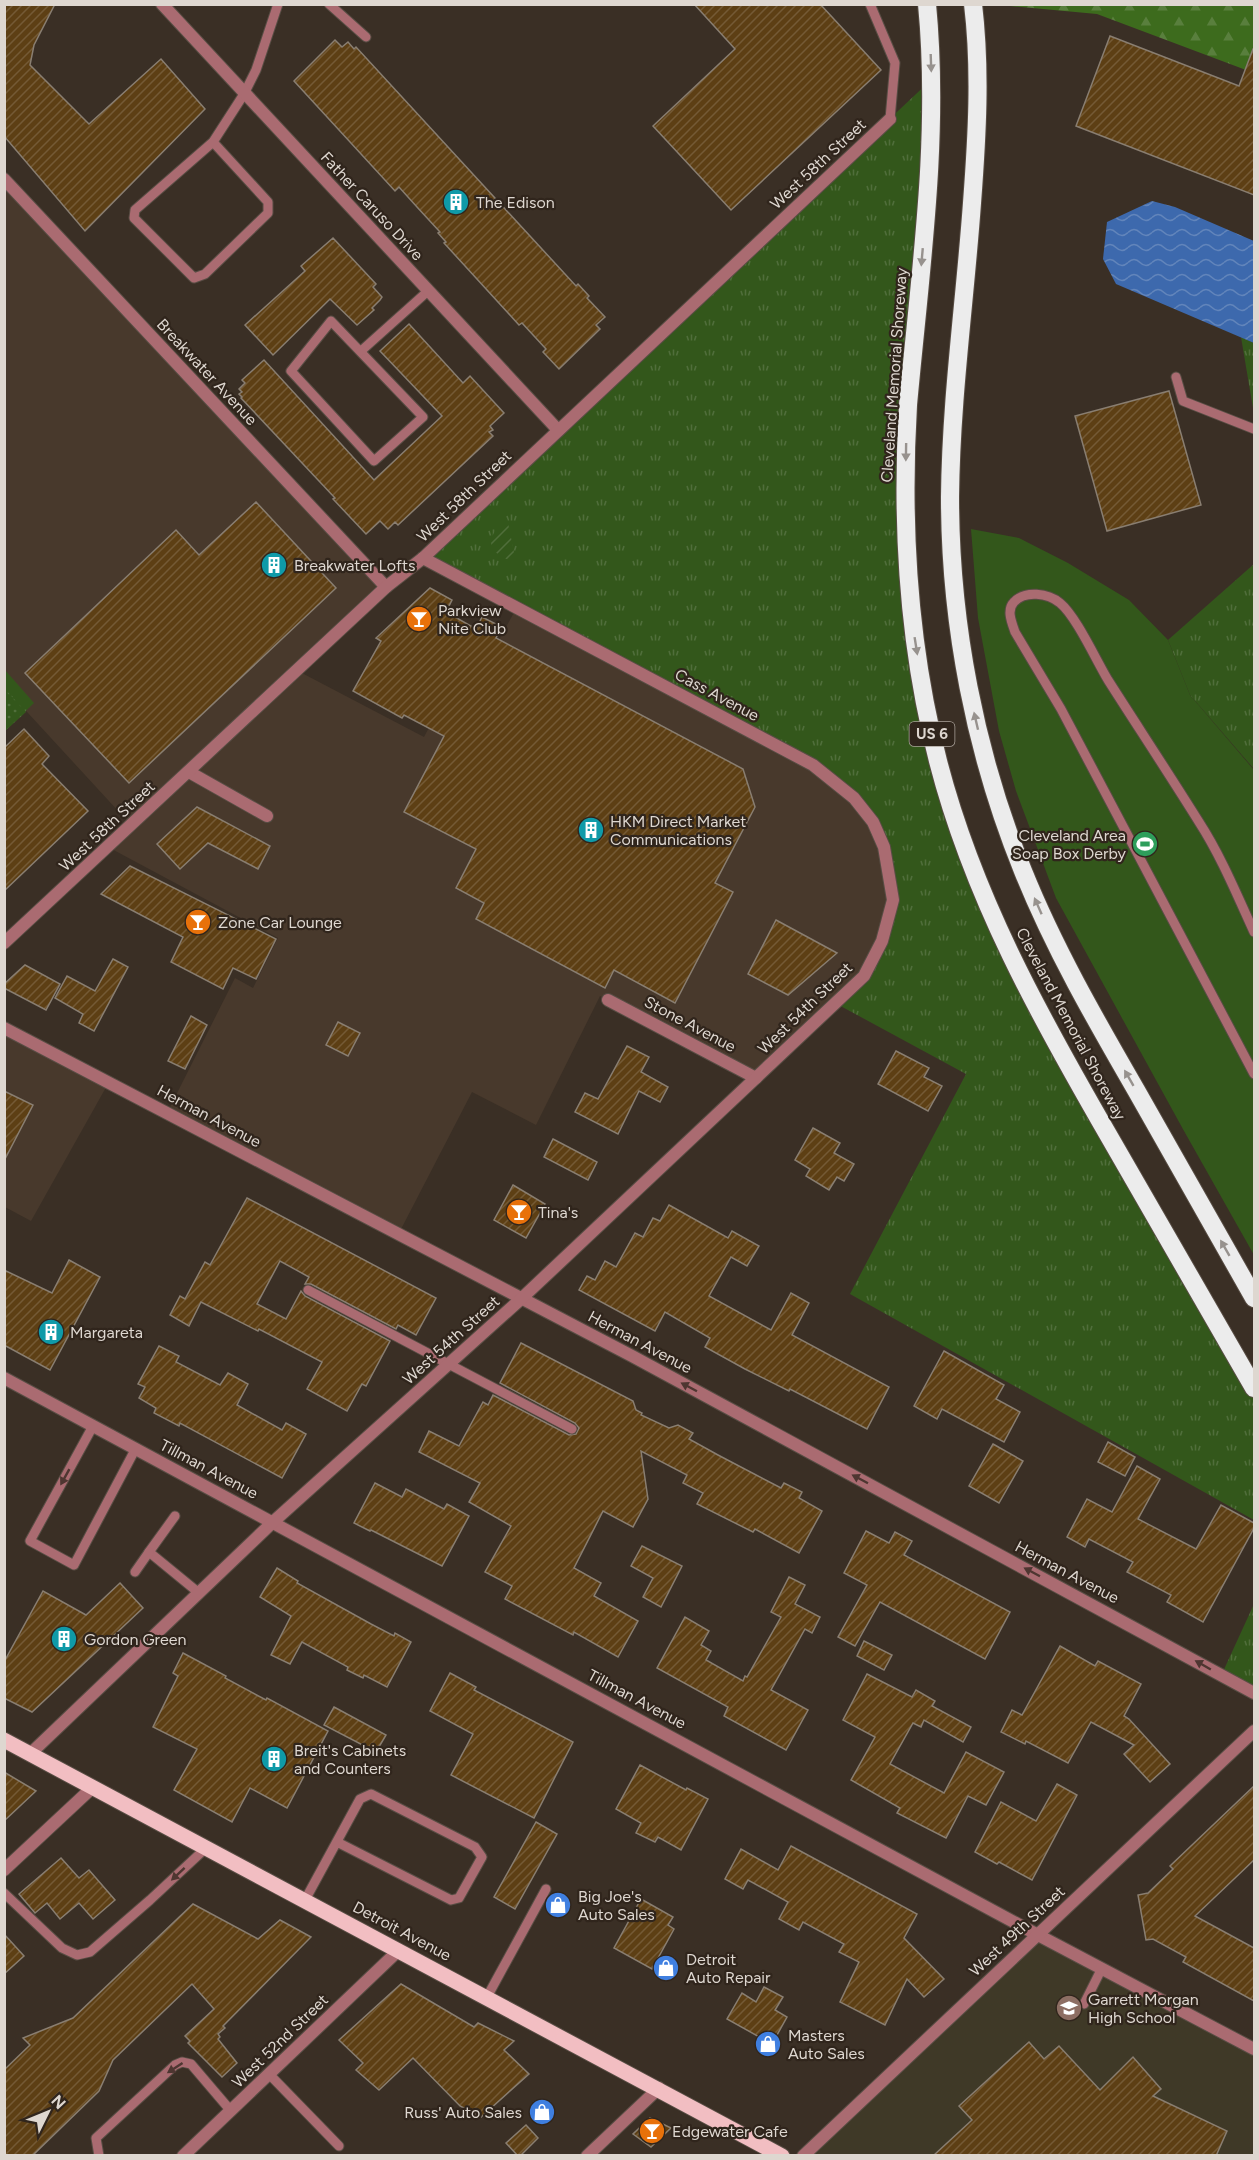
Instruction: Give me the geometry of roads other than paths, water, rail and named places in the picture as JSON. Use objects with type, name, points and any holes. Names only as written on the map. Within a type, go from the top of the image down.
[{"type":"highway","name":"Cleveland Memorial Shoreway","points":[[927,4],[932,79],[931,139],[908,405],[905,525],[914,640],[938,760],[975,872],[1019,976],[1254,1388]]},
{"type":"highway","name":"Cleveland Memorial Shoreway","points":[[974,4],[978,86],[975,165],[952,426],[950,501],[958,613],[977,724],[1008,831],[1052,936],[1086,1003],[1254,1298]]},
{"type":"main road","name":"Detroit Avenue","points":[[4,1740],[659,2088],[780,2155]]},
{"type":"street","name":"Father Caruso Drive","points":[[162,4],[558,429]]},
{"type":"street","name":"West 58th Street","points":[[4,943],[386,587],[423,558],[890,119]]},
{"type":"street","name":"Breakwater Avenue","points":[[4,179],[386,587]]},
{"type":"street","name":"Cass Avenue","points":[[423,558],[813,765],[854,798],[873,822],[884,847],[892,900],[882,941]]},
{"type":"street","points":[[189,772],[267,816]]},
{"type":"street","name":"West 54th Street","points":[[30,1754],[273,1522],[522,1298],[864,976],[882,941]]},
{"type":"street","name":"Stone Avenue","points":[[608,1000],[756,1078]]},
{"type":"street","name":"Herman Avenue","points":[[4,1028],[522,1298],[1254,1693]]},
{"type":"street","name":"Tillman Avenue","points":[[4,1378],[1254,2049]]},
{"type":"street","name":"West 49th Street","points":[[803,2156],[1254,1731]]},
{"type":"street","points":[[4,1870],[93,1787]]},
{"type":"street","name":"West 52nd Street","points":[[183,2156],[399,1950]]},
{"type":"street","points":[[586,2156],[659,2088]]},
{"type":"lane","points":[[213,142],[268,202],[268,213],[205,274],[194,278],[134,218],[135,210],[213,142],[244,94],[256,70],[278,4]]},
{"type":"lane","points":[[329,4],[366,37]]},
{"type":"lane","points":[[870,4],[895,63],[890,119]]},
{"type":"lane","points":[[361,351],[428,291]]},
{"type":"lane","points":[[331,321],[361,351],[423,417],[374,461],[291,372],[331,321]]},
{"type":"lane","points":[[1176,376],[1183,401],[1254,429]]},
{"type":"lane","points":[[1254,932],[1209,837],[1070,615],[1060,603],[1049,596],[1038,594],[1018,598],[1010,610],[1010,619],[1015,632],[1061,709],[1254,1074]]},
{"type":"lane","points":[[308,1290],[572,1429]]},
{"type":"lane","points":[[93,1426],[30,1541],[74,1565],[136,1448]]},
{"type":"lane","points":[[135,1572],[175,1516]]},
{"type":"lane","points":[[149,1552],[199,1593]]},
{"type":"lane","points":[[305,1900],[360,1799],[371,1794],[475,1847],[482,1857],[459,1898],[451,1900],[337,1842]]},
{"type":"lane","points":[[4,1893],[62,1948],[77,1955],[90,1952],[207,1847]]},
{"type":"lane","points":[[487,1997],[546,1889]]},
{"type":"lane","points":[[1084,2004],[1101,1968]]},
{"type":"lane","points":[[99,2156],[96,2138],[175,2065],[183,2062],[192,2064],[231,2111]]},
{"type":"lane","points":[[269,2074],[339,2146]]},
{"type":"water","points":[[1152,201],[1175,207],[1254,241],[1254,343],[1116,284],[1103,259],[1107,222]]},
{"type":"place","name":"The Edison","points":[[456,202]]},
{"type":"place","name":"Breakwater Lofts","points":[[274,565]]},
{"type":"place","name":"Parkview Nite Club","points":[[419,619]]},
{"type":"place","name":"HKM Direct Market Communications","points":[[591,830]]},
{"type":"place","name":"Cleveland Area Soap Box Derby","points":[[1145,844]]},
{"type":"place","name":"Zone Car Lounge","points":[[198,922]]},
{"type":"place","name":"Tina's","points":[[519,1212]]},
{"type":"place","name":"Margareta","points":[[51,1332]]},
{"type":"place","name":"Gordon Green","points":[[64,1639]]},
{"type":"place","name":"Breit's Cabinets and Counters","points":[[274,1759]]},
{"type":"place","name":"Big Joe's Auto Sales","points":[[558,1905]]},
{"type":"place","name":"Detroit Auto Repair","points":[[666,1968]]},
{"type":"place","name":"Garrett Morgan High School","points":[[1069,2008]]},
{"type":"place","name":"Masters Auto Sales","points":[[768,2044]]},
{"type":"place","name":"Russ' Auto Sales","points":[[542,2112]]},
{"type":"place","name":"Edgewater Cafe","points":[[652,2131]]}]
